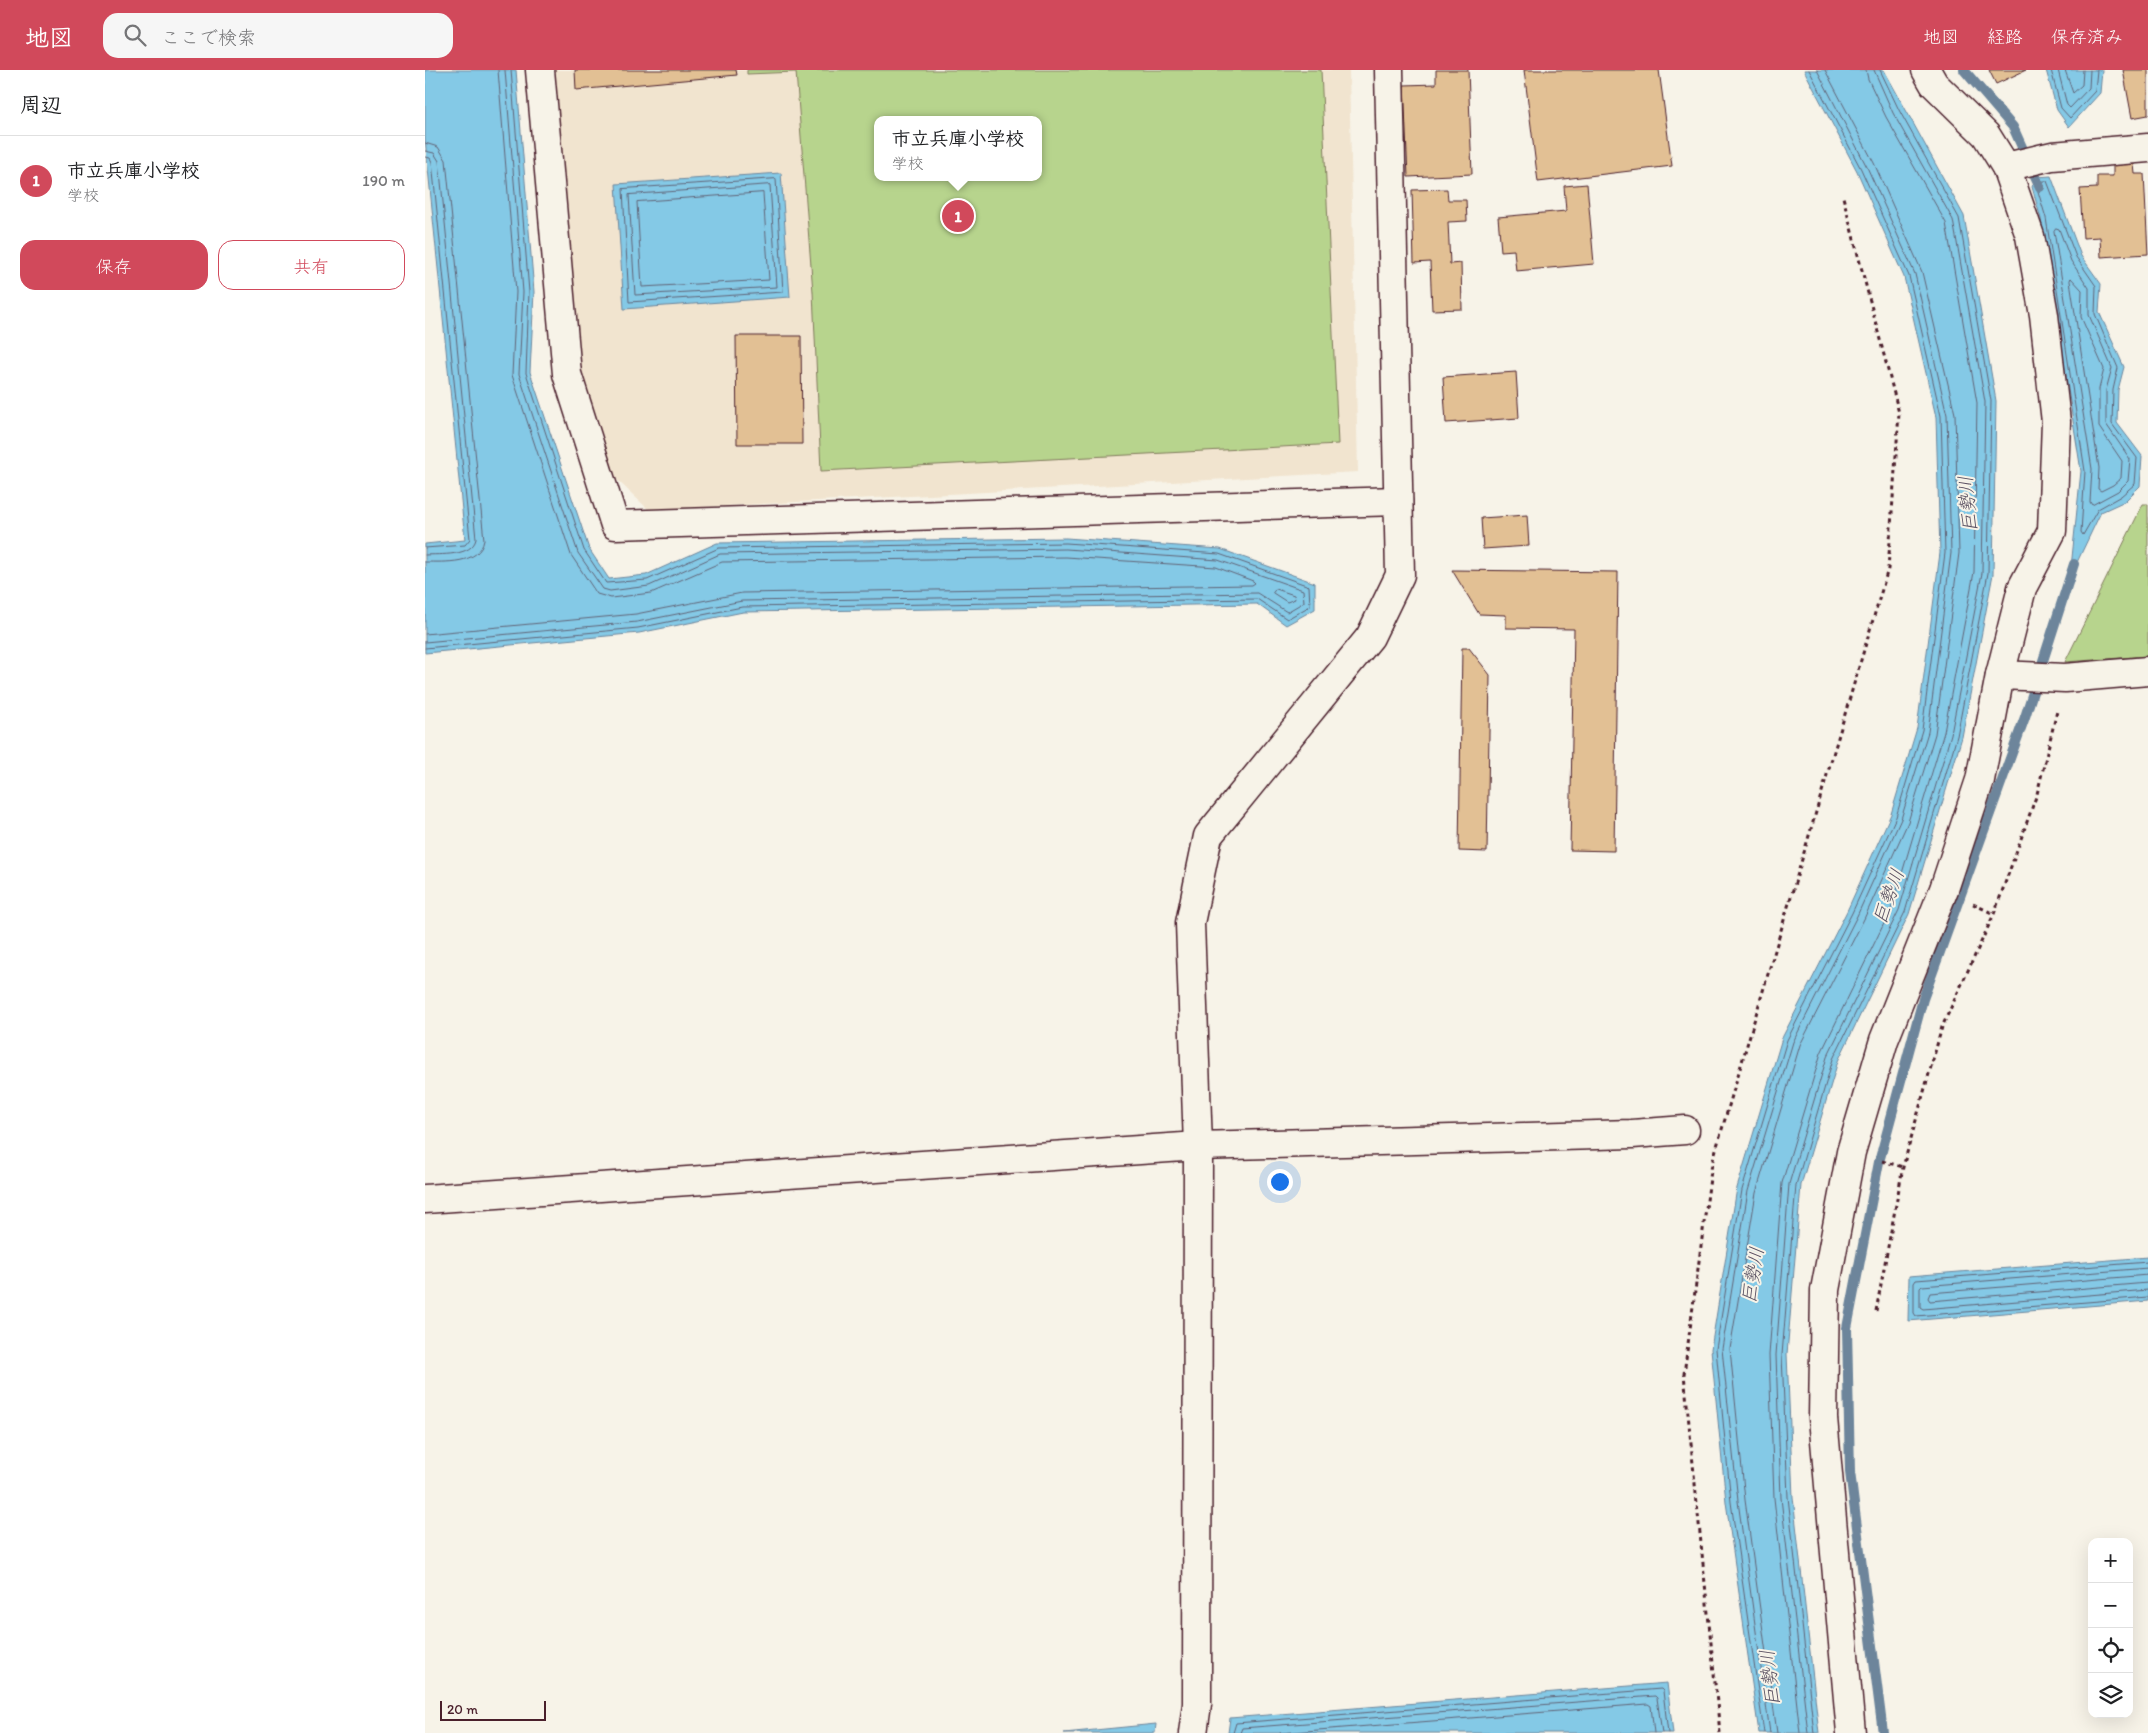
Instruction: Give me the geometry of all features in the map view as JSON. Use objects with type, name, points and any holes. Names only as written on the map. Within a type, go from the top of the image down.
[{"type":"street","points":[[540,70],[567,374],[615,525],[1399,501]]},
{"type":"street","points":[[1193,1733],[1197,1704],[1198,1146],[1190,923],[1208,836],[1370,637],[1400,575],[1389,70]]},
{"type":"street","points":[[1851,1733],[1823,1418],[1825,1290],[1851,1152],[1884,1040],[1943,889],[1980,780],[2000,675],[2022,588],[2052,531],[2056,422],[2044,315],[2030,236],[2006,167],[1986,135],[1934,84],[1926,70]]},
{"type":"street","points":[[2006,167],[2052,156],[2148,148]]},
{"type":"street","points":[[2000,675],[2065,678],[2148,671]]},
{"type":"street","points":[[425,1199],[1198,1146],[1633,1134],[1685,1130]]},
{"type":"path","points":[[1721,1733],[1684,1374],[1712,1163],[1888,569],[1899,413],[1843,197]]},
{"type":"path","points":[[1876,1311],[1903,1167],[1941,1027],[1995,914],[2037,794],[2065,678]]},
{"type":"shaded area","points":[[547,70],[1349,70],[1358,472],[649,510],[614,477],[579,362]]},
{"type":"green space","points":[[747,70],[1321,70],[1338,444],[821,471],[813,292],[796,72],[747,74]]},
{"type":"green space","points":[[2143,504],[2148,504],[2148,656],[2065,662]]},
{"type":"water","points":[[425,70],[516,70],[534,292],[530,372],[589,549],[609,579],[646,575],[717,543],[1066,538],[1220,549],[1315,583],[1315,609],[1286,625],[1257,604],[743,612],[639,633],[425,653],[425,544],[465,540],[425,138]]},
{"type":"water","name":"巨勢川","points":[[1804,70],[1884,70],[1964,216],[1996,401],[1993,574],[1962,737],[1909,914],[1838,1061],[1801,1185],[1787,1354],[1793,1497],[1819,1733],[1759,1733],[1726,1502],[1711,1349],[1737,1188],[1782,1038],[1847,911],[1891,814],[1917,728],[1940,553],[1936,417],[1904,277],[1857,171]]},
{"type":"water","points":[[2046,70],[2102,70],[2100,93],[2069,127],[2057,110]]},
{"type":"water","points":[[781,173],[790,297],[624,309],[616,184]]},
{"type":"water","points":[[2051,176],[2081,256],[2101,284],[2099,312],[2124,367],[2118,390],[2117,423],[2142,456],[2140,486],[2125,501],[2101,512],[2070,577],[2081,471],[2041,219],[2032,187],[2036,177]]},
{"type":"water","points":[[2148,1257],[2148,1301],[1908,1321],[1909,1276]]},
{"type":"water","points":[[1667,1683],[1673,1733],[1228,1733],[1230,1718]]},
{"type":"water","points":[[1156,1724],[1155,1733],[1064,1733]]},
{"type":"building","points":[[575,70],[736,70],[737,75],[576,90]]},
{"type":"building","points":[[1436,70],[1468,70],[1472,174],[1408,177],[1404,85],[1436,84]]},
{"type":"building","points":[[1524,70],[1659,70],[1672,166],[1538,182]]},
{"type":"building","points":[[1989,70],[2026,70],[1996,84]]},
{"type":"building","points":[[2123,70],[2148,70],[2148,115],[2132,118]]},
{"type":"building","points":[[2134,164],[2135,174],[2144,174],[2148,254],[2101,257],[2100,237],[2083,238],[2080,189],[2097,188],[2097,176],[2113,176],[2113,165]]},
{"type":"building","points":[[1587,184],[1594,264],[1516,271],[1514,250],[1501,251],[1498,217],[1566,211],[1564,186]]},
{"type":"building","points":[[1447,189],[1448,200],[1466,200],[1467,221],[1448,222],[1450,264],[1461,263],[1462,309],[1432,310],[1430,262],[1414,263],[1412,190]]},
{"type":"building","points":[[736,336],[801,336],[802,444],[737,444]]},
{"type":"building","points":[[1516,372],[1519,418],[1446,423],[1443,377]]},
{"type":"building","points":[[1527,515],[1529,546],[1483,549],[1481,518]]},
{"type":"building","points":[[1452,570],[1618,572],[1614,851],[1570,850],[1574,629],[1506,628],[1506,615],[1479,614]]},
{"type":"building","points":[[1462,648],[1469,648],[1490,675],[1487,852],[1459,851]]},
{"type":"waterway","points":[[1964,70],[2013,127],[2040,187]]},
{"type":"waterway","points":[[1883,1733],[1850,1472],[1847,1328],[1879,1162],[1923,999],[2025,717],[2074,564]]},
{"type":"place","name":"市立兵庫小学校","points":[[958,216]]}]
